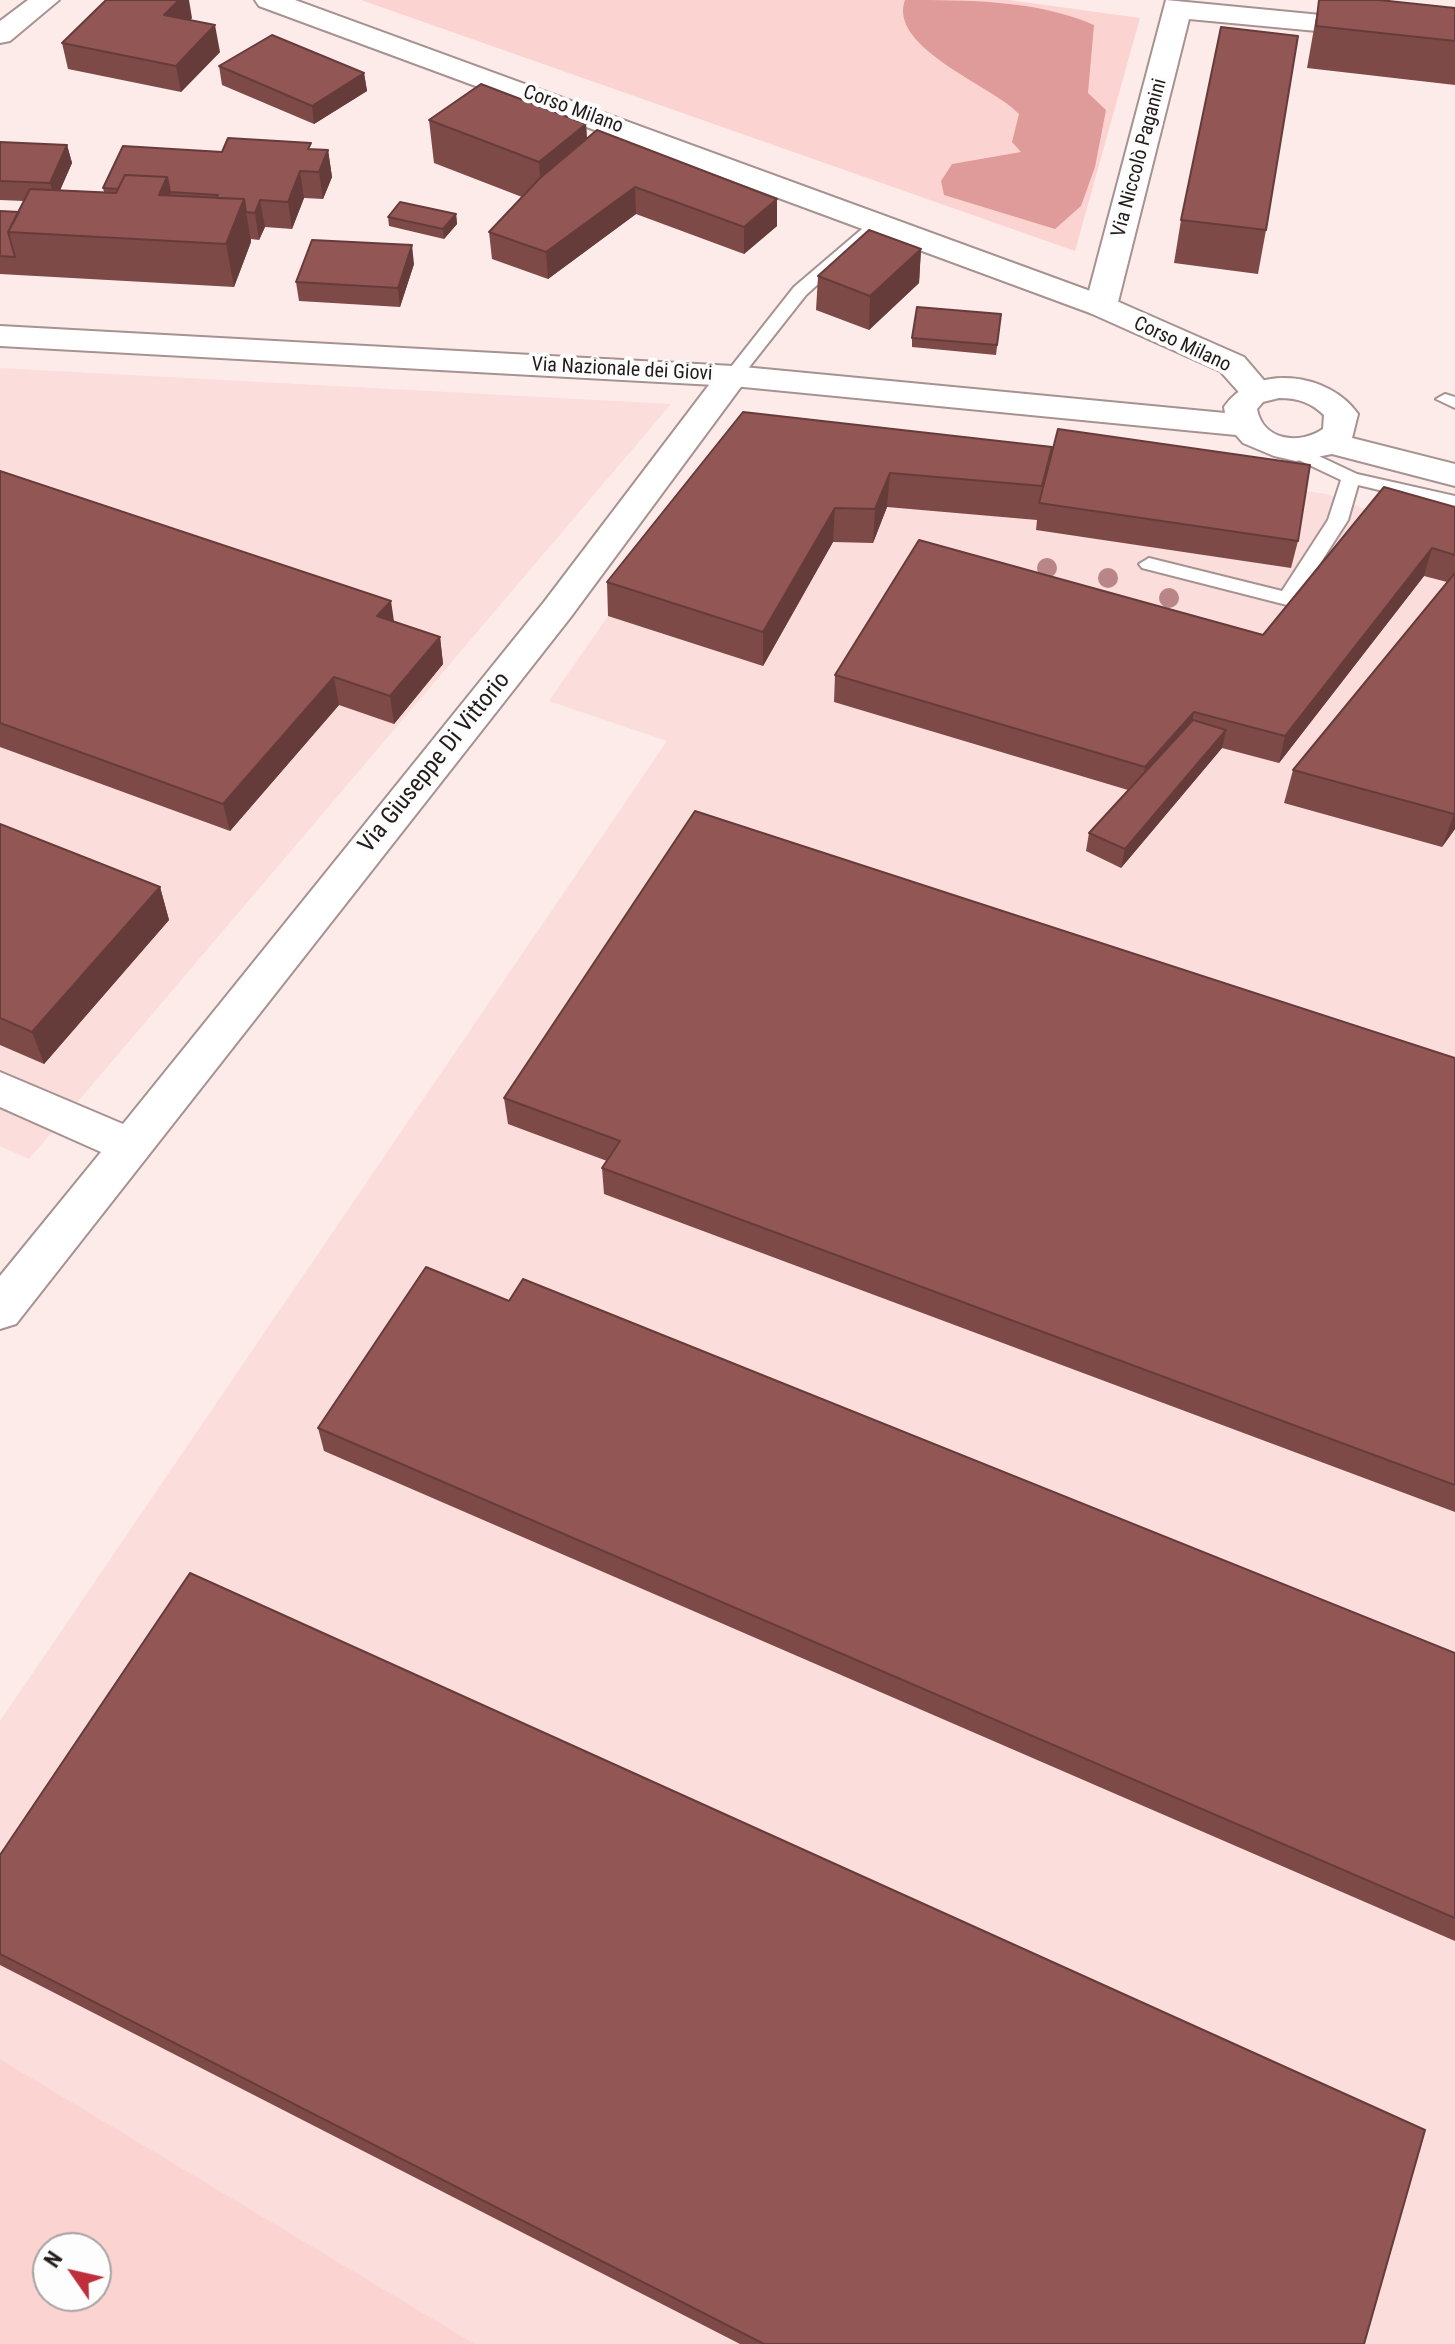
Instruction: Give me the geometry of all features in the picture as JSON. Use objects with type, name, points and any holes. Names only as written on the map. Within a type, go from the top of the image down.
[{"type":"street","points":[[0,35],[45,0]]},
{"type":"street","name":"Corso Milano","points":[[269,0],[1101,306],[1232,364],[1257,392]]},
{"type":"street","name":"Via Niccolò Paganini","points":[[1101,306],[1179,5],[1455,36]]},
{"type":"street","name":"Via Nazionale dei Giovi","points":[[0,336],[741,364],[1243,425]]},
{"type":"street","name":"Via Giuseppe Di Vittorio","points":[[0,1310],[557,610],[741,364]]},
{"type":"street","points":[[1455,456],[1337,408],[1322,396],[1301,389],[1278,388],[1257,392],[1241,407],[1239,416],[1243,425],[1262,441],[1291,449],[1329,443],[1455,475]]},
{"type":"street","points":[[1329,443],[1341,427],[1337,408]]},
{"type":"street","points":[[0,1089],[131,1146]]},
{"type":"lane","points":[[741,364],[800,291],[876,222]]},
{"type":"lane","points":[[1291,449],[1351,478],[1455,502]]},
{"type":"lane","points":[[1149,564],[1287,599],[1338,520],[1351,478]]},
{"type":"shaded area","points":[[361,0],[1009,0],[1140,18],[1075,251]]},
{"type":"shaded area","points":[[905,0],[977,1],[1025,6],[1094,25],[1088,93],[1106,110],[1095,167],[1081,206],[1055,229],[944,195],[941,181],[952,164],[1021,152],[1012,142],[1019,114],[927,50],[912,34],[904,18]]},
{"type":"shaded area","points":[[0,368],[671,404],[29,1159],[0,1146]]},
{"type":"shaded area","points":[[751,435],[1055,454],[1327,494],[1377,514],[1455,537],[1455,2344],[475,2344],[0,2059],[0,1721],[667,741],[549,701],[608,616]]},
{"type":"shaded area","points":[[0,2059],[475,2344],[0,2344]]},
{"type":"building","points":[[106,0],[179,0],[164,15],[215,25],[176,66],[62,43]]},
{"type":"building","points":[[1319,0],[1379,0],[1455,8],[1455,41],[1316,26]]},
{"type":"building","points":[[1221,27],[1298,36],[1266,230],[1181,220]]},
{"type":"building","points":[[272,35],[364,73],[312,106],[219,66]]},
{"type":"building","points":[[481,84],[586,124],[539,162],[429,120]]},
{"type":"building","points":[[597,130],[777,199],[744,227],[635,187],[546,252],[489,232],[540,178]]},
{"type":"building","points":[[228,138],[311,143],[308,149],[328,150],[319,172],[300,171],[288,202],[260,200],[255,213],[246,212],[244,199],[170,192],[167,177],[125,175],[118,189],[103,188],[123,146],[222,152]]},
{"type":"building","points":[[0,142],[67,145],[50,183],[0,181]]},
{"type":"building","points":[[125,175],[167,177],[159,195],[244,199],[226,244],[8,232],[30,189],[116,193]]},
{"type":"building","points":[[400,202],[456,214],[443,229],[388,217]]},
{"type":"building","points":[[0,211],[19,212],[8,232],[15,257],[0,256]]},
{"type":"building","points":[[869,230],[921,249],[870,296],[818,276]]},
{"type":"building","points":[[312,240],[412,245],[398,288],[296,282]]},
{"type":"building","points":[[917,307],[1001,314],[997,345],[912,338]]},
{"type":"building","points":[[743,412],[1052,447],[1042,486],[890,473],[875,509],[835,508],[763,632],[607,582]]},
{"type":"building","points":[[1058,429],[1310,465],[1298,541],[1039,503]]},
{"type":"building","points":[[0,471],[391,601],[377,616],[440,637],[390,696],[334,677],[223,804],[0,723]]},
{"type":"building","points":[[1384,487],[1455,507],[1455,555],[1432,548],[1285,736],[1194,712],[1145,767],[835,675],[919,540],[1263,635]]},
{"type":"building","points":[[1455,573],[1454,814],[1293,770]]},
{"type":"building","points":[[1193,720],[1226,730],[1125,849],[1089,833]]},
{"type":"building","points":[[695,811],[1455,1058],[1455,1485],[602,1168],[620,1141],[504,1098]]},
{"type":"building","points":[[0,824],[160,887],[32,1032],[0,1018]]},
{"type":"building","points":[[426,1267],[509,1301],[523,1279],[1455,1653],[1455,1918],[318,1428]]},
{"type":"building","points":[[190,1573],[1425,2130],[1364,2344],[764,2344],[0,1954],[0,1855]]}]
